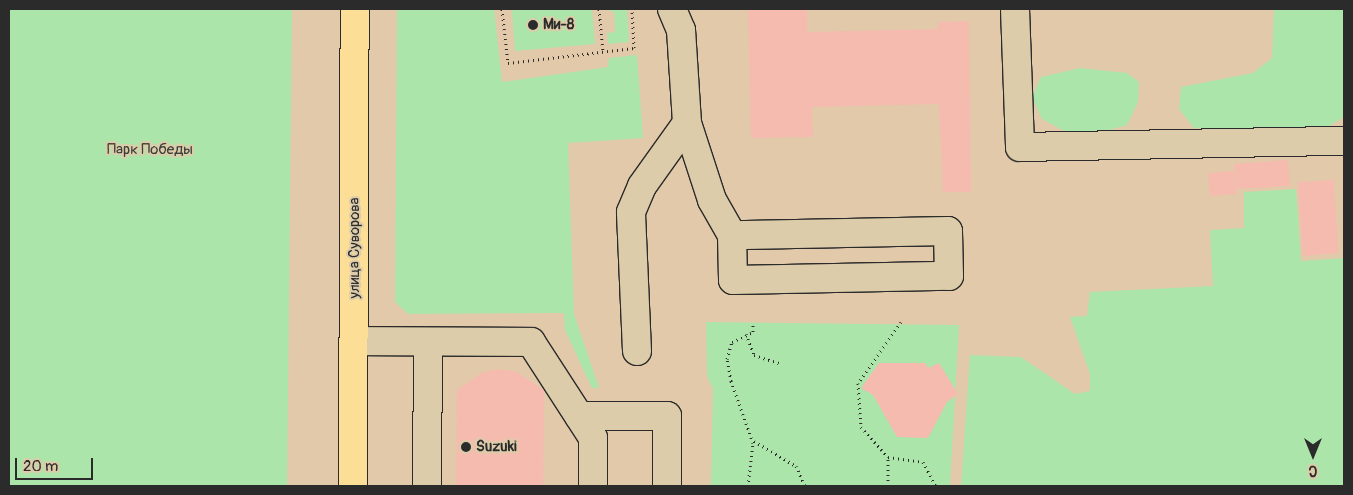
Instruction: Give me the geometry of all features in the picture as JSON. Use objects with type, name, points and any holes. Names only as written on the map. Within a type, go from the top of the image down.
[{"type":"main road","name":"улица Суворова","points":[[354,486],[355,9]]},
{"type":"lane","points":[[672,9],[681,30],[687,123],[712,200],[732,235],[733,280],[949,276],[948,231],[732,235]]},
{"type":"lane","points":[[1015,9],[1020,147],[1344,141]]},
{"type":"lane","points":[[637,350],[631,212],[642,186],[687,123]]},
{"type":"lane","points":[[354,341],[531,342],[593,438],[593,486]]},
{"type":"lane","points":[[427,486],[428,342]]},
{"type":"lane","points":[[579,416],[667,416],[667,486]]},
{"type":"path","points":[[502,9],[508,63],[634,48],[632,9]]},
{"type":"path","points":[[600,9],[603,52]]},
{"type":"path","points":[[900,322],[868,364],[856,401],[861,427],[888,457],[923,462],[936,486]]},
{"type":"path","points":[[748,486],[753,441],[737,402],[727,359],[732,342],[753,332],[753,325]]},
{"type":"path","points":[[746,334],[754,355],[779,363]]},
{"type":"path","points":[[753,441],[796,466],[805,486]]},
{"type":"path","points":[[888,457],[888,486]]},
{"type":"green space","name":"Парк Победы","points":[[9,9],[292,9],[287,486],[9,486]]},
{"type":"green space","points":[[397,9],[494,9],[502,82],[608,67],[609,58],[637,55],[643,138],[568,143],[574,314],[599,388],[592,388],[565,330],[564,313],[408,314],[395,302]]},
{"type":"green space","points":[[592,9],[595,44],[515,51],[512,10]]},
{"type":"green space","points":[[604,9],[627,9],[629,42],[608,44],[607,33],[615,32],[614,12]]},
{"type":"green space","points":[[1274,9],[1344,9],[1344,117],[1319,132],[1194,128],[1179,109],[1181,87],[1253,73],[1272,58]]},
{"type":"green space","points":[[1080,68],[1127,73],[1139,82],[1138,102],[1127,125],[1096,134],[1064,131],[1042,119],[1032,97],[1041,77]]},
{"type":"green space","points":[[1296,189],[1301,261],[1344,258],[1344,486],[961,486],[970,355],[1021,357],[1075,394],[1090,391],[1090,374],[1070,317],[1087,316],[1090,292],[1213,286],[1210,230],[1244,228],[1244,192]]},
{"type":"green space","points":[[706,322],[959,325],[950,486],[711,486],[713,389],[707,376]]},
{"type":"building","points":[[807,9],[807,32],[938,29],[938,22],[969,21],[971,192],[943,192],[939,104],[812,107],[813,137],[751,138],[748,10]]},
{"type":"building","points":[[1288,160],[1290,186],[1236,189],[1234,164]]},
{"type":"building","points":[[1234,171],[1236,194],[1210,196],[1208,173]]},
{"type":"building","points":[[1334,180],[1338,253],[1303,256],[1298,182]]},
{"type":"building","points":[[879,363],[925,363],[928,368],[939,363],[958,394],[947,402],[928,438],[897,437],[873,395],[861,388]]},
{"type":"building","points":[[500,369],[517,372],[544,390],[543,486],[456,486],[457,390],[483,372]]},
{"type":"place","name":"Ми-8","points":[[533,25]]},
{"type":"place","name":"Suzuki","points":[[466,447]]}]
